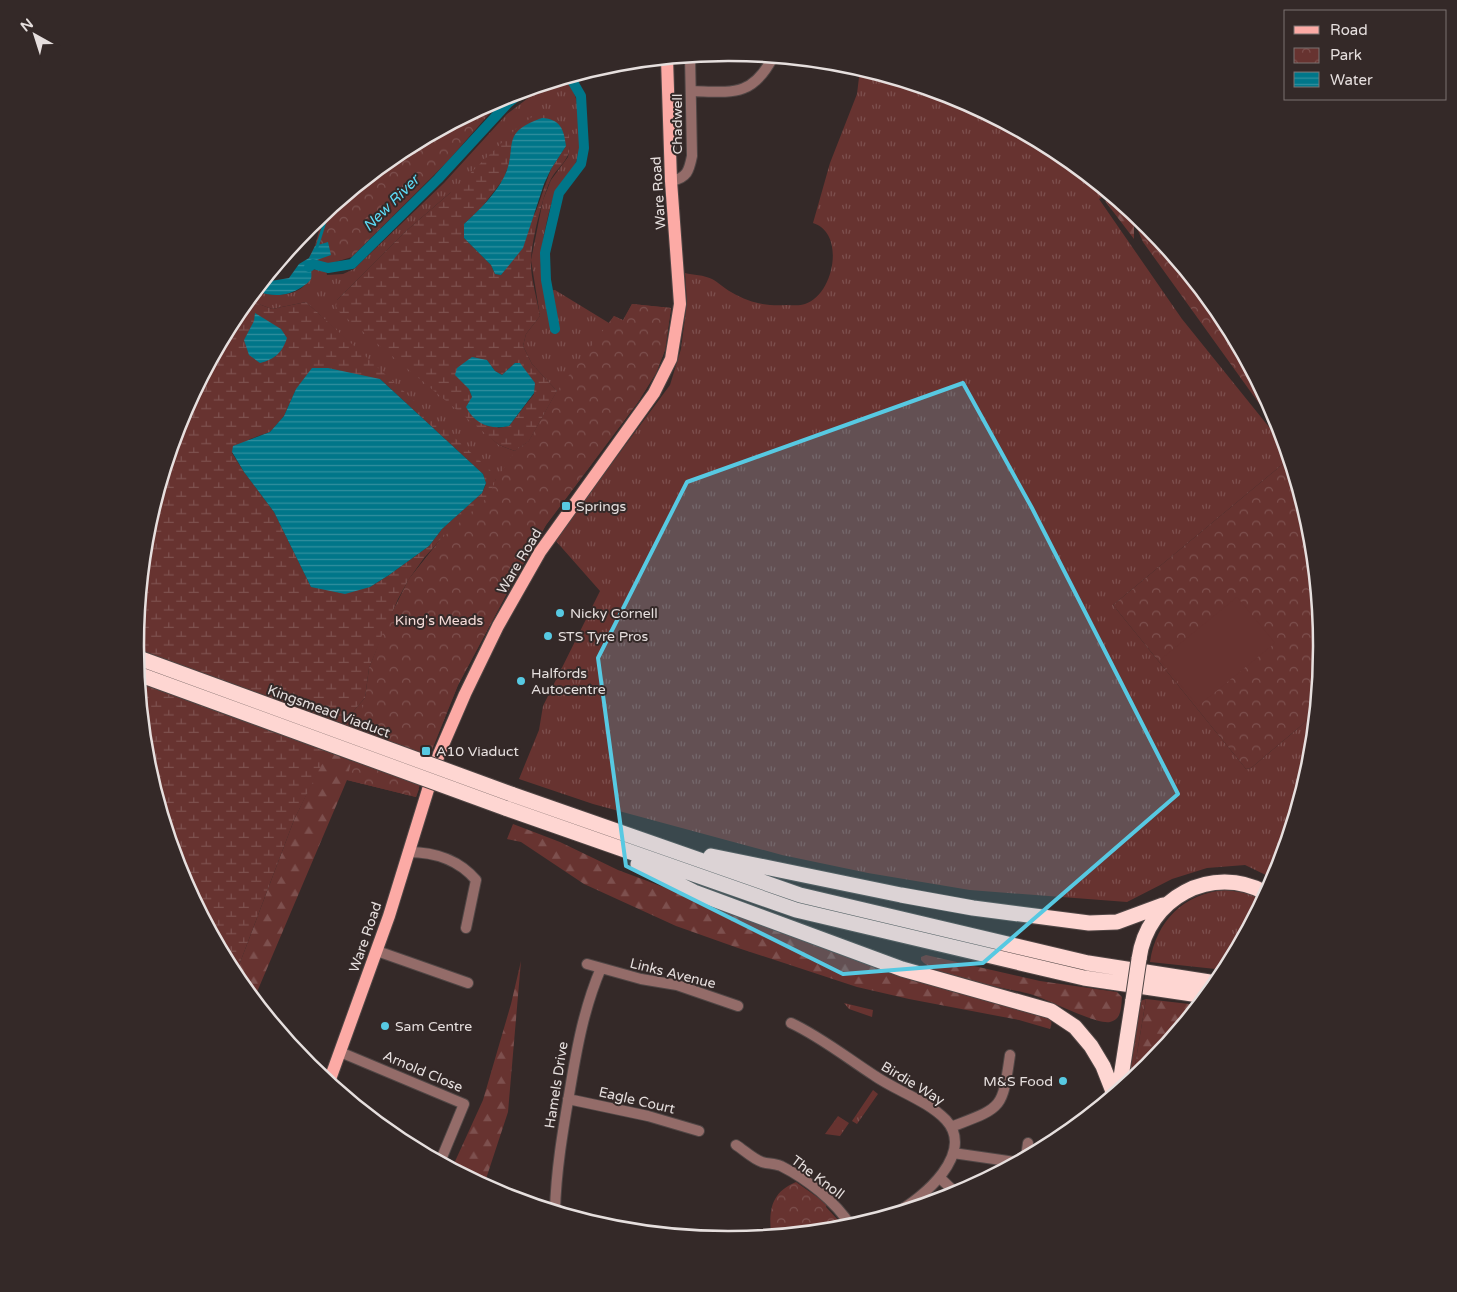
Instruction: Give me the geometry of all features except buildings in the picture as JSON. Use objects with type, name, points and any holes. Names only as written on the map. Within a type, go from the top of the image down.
[{"type":"highway","name":"Kingsmead Viaduct","points":[[144,660],[508,801]]},
{"type":"highway","points":[[145,676],[508,801],[638,841],[800,895],[1088,963],[1207,982]]},
{"type":"highway","points":[[508,801],[694,892],[902,969],[1051,1011],[1075,1027],[1091,1046],[1103,1066],[1112,1088]]},
{"type":"highway","points":[[583,837],[796,910],[1084,978],[1197,995]]},
{"type":"highway","points":[[638,841],[901,895],[973,908],[1088,923],[1117,922],[1164,905],[1195,887],[1210,883],[1236,882],[1260,891]]},
{"type":"highway","points":[[1121,1080],[1139,959],[1147,927],[1164,905]]},
{"type":"main road","name":"Ware Road","points":[[332,1075],[377,951],[439,754],[465,694],[498,626],[558,526],[654,393],[671,359],[680,304],[671,181],[667,65]]},
{"type":"street","name":"Chadwell","points":[[671,181],[682,179],[689,171],[692,156],[690,63]]},
{"type":"street","points":[[691,91],[733,92],[745,90],[759,78],[769,63]]},
{"type":"street","points":[[408,852],[441,855],[469,873],[476,880],[466,928]]},
{"type":"street","points":[[377,951],[468,983]]},
{"type":"street","name":"Links Avenue","points":[[587,964],[641,979],[677,985],[738,1006]]},
{"type":"street","name":"Hamels Drive","points":[[555,1204],[557,1173],[578,1037],[588,1000],[601,968]]},
{"type":"street","name":"Birdie Way","points":[[791,1023],[811,1033],[876,1077],[939,1114],[951,1127]]},
{"type":"street","name":"Arnold Close","points":[[340,1052],[464,1104],[443,1156]]},
{"type":"street","points":[[916,1200],[940,1178],[953,1153],[954,1142],[951,1127],[992,1110],[1000,1103],[1005,1092],[1010,1055]]},
{"type":"street","name":"Eagle Court","points":[[568,1099],[648,1116],[699,1131]]},
{"type":"street","points":[[1027,1148],[1028,1143]]},
{"type":"street","name":"The Knoll","points":[[736,1145],[758,1160],[784,1168],[823,1194],[835,1205],[846,1219]]},
{"type":"street","points":[[953,1153],[995,1166]]},
{"type":"street","points":[[940,1178],[950,1187]]},
{"type":"highlighted area","points":[[963,383],[1032,508],[1178,794],[983,963],[843,974],[626,866],[598,658],[687,482]]},
{"type":"green space","points":[[859,76],[916,92],[952,106],[1021,140],[1053,160],[1102,197],[1099,199],[1182,319],[1272,431],[1284,463],[1113,605],[1246,769],[1251,768],[1308,720],[1302,760],[1293,797],[1267,875],[1245,865],[1207,868],[1172,879],[1127,902],[970,890],[868,873],[782,855],[593,804],[519,779],[539,730],[543,706],[600,591],[555,540],[670,385],[681,349],[687,302],[685,273],[709,278],[738,296],[764,304],[803,305],[815,298],[823,289],[829,277],[833,251],[830,239],[823,229],[813,223],[830,163],[857,94]]},
{"type":"green space","name":"King's Meads","points":[[569,84],[579,107],[581,141],[579,152],[572,170],[557,190],[553,200],[542,246],[541,265],[545,291],[555,290],[609,323],[614,316],[623,320],[632,304],[671,308],[665,350],[656,373],[638,402],[546,525],[514,580],[458,685],[429,757],[341,725],[365,698],[386,625],[409,579],[440,540],[496,480],[306,302],[272,309],[255,303],[263,293],[281,295],[298,290],[309,279],[311,270],[326,269],[327,275],[343,274],[354,269],[444,183],[507,114],[531,96]],"holes":[[[570,145],[568,157],[551,180],[543,200],[531,260],[540,316],[526,334],[523,346],[532,364],[557,391],[529,441],[515,451],[499,445],[337,300],[406,231],[450,193]]]},
{"type":"green space","points":[[490,113],[448,161],[352,257],[325,265],[309,258],[315,246],[319,229],[343,206],[373,182],[436,140]]},
{"type":"green space","points":[[549,116],[563,124],[570,139],[570,146],[565,161],[550,181],[538,220],[531,266],[540,316],[526,334],[523,346],[532,364],[557,391],[529,441],[515,451],[499,445],[338,311],[336,306],[337,300],[406,231],[450,193],[517,128],[532,117]],"holes":[[[513,135],[566,146],[551,169],[536,211],[509,264],[501,275],[495,274],[491,265],[464,238],[464,224],[482,207],[505,177]],[[487,360],[495,371],[502,375],[515,363],[534,394],[509,426],[498,428],[472,397],[469,389]]]},
{"type":"green space","points":[[1107,200],[1114,206],[1134,225],[1134,239],[1105,201]]},
{"type":"green space","points":[[1137,228],[1168,260],[1215,321],[1235,354],[1263,409],[1143,242]]},
{"type":"green space","points":[[306,302],[490,470],[496,480],[489,496],[440,540],[409,579],[398,599],[369,668],[365,698],[341,725],[294,820],[239,966],[204,905],[188,870],[164,797],[155,760],[149,722],[144,646],[145,608],[155,532],[175,458],[188,422],[204,387],[242,321],[255,303],[272,309]],"holes":[[[380,379],[483,474],[486,484],[482,493],[442,529],[429,546],[370,587],[311,587],[274,512],[232,453],[250,439],[270,432],[284,416],[296,389]]]},
{"type":"green space","name":"King's Meads","points":[[632,304],[671,308],[665,350],[656,373],[638,402],[546,525],[514,580],[458,685],[429,757],[416,797],[347,780],[365,698],[369,668],[386,625],[409,579],[440,540],[489,496],[496,480],[515,451],[529,441],[557,391],[614,316],[623,321]]},
{"type":"green space","points":[[1284,463],[1302,532],[1312,608],[1312,684],[1308,720],[1251,768],[1246,769],[1113,605]]},
{"type":"green space","points":[[1237,597],[1275,643],[1198,706],[1160,660]]},
{"type":"green space","points":[[327,751],[419,789],[416,797],[347,780],[257,991],[239,966],[294,820]]},
{"type":"green space","points":[[513,824],[560,842],[618,870],[762,924],[1046,1014],[1051,1021],[1050,1029],[1019,1020],[857,987],[676,926],[584,884],[521,842],[507,839]]},
{"type":"green space","points":[[1226,890],[1247,893],[1257,897],[1216,969],[1150,962],[1158,934],[1174,912],[1185,903],[1211,892]]},
{"type":"green space","points":[[926,955],[1040,981],[1117,992],[1122,997],[1120,1012],[1117,1018],[1110,1022],[1094,1020],[1030,994],[940,972],[921,960],[921,957]]},
{"type":"green space","points":[[521,961],[508,1112],[486,1178],[455,1162],[483,1100],[511,1004]]},
{"type":"green space","points":[[1146,999],[1135,1066],[1129,1072],[1140,1001]]},
{"type":"green space","points":[[1146,999],[1190,1004],[1168,1032],[1135,1066]]},
{"type":"green space","points":[[844,1003],[873,1010],[872,1017],[849,1009]]},
{"type":"green space","points":[[873,1090],[878,1094],[857,1124],[852,1121]]},
{"type":"green space","points":[[838,1116],[849,1123],[840,1136],[825,1134]]},
{"type":"green space","points":[[796,1182],[827,1204],[826,1207],[838,1220],[842,1220],[771,1229],[770,1218],[773,1204],[776,1197],[787,1186]]},
{"type":"water","points":[[542,118],[553,120],[560,126],[566,146],[544,184],[523,248],[501,275],[495,274],[491,265],[464,238],[464,224],[486,202],[500,184],[508,166],[515,135],[520,129]]},
{"type":"water","points":[[328,242],[331,255],[314,261],[319,262],[319,267],[311,266],[311,279],[308,282],[290,293],[279,295],[263,293],[272,281],[289,278],[299,264],[309,258],[315,246]]},
{"type":"water","points":[[255,313],[281,329],[287,338],[283,348],[277,355],[270,360],[260,363],[249,355],[244,340],[254,321]]},
{"type":"water","points":[[472,357],[487,360],[495,371],[502,375],[515,363],[520,363],[535,383],[534,393],[509,426],[496,427],[479,422],[466,407],[472,397],[469,389],[455,375],[457,368]]},
{"type":"water","points":[[312,368],[328,368],[380,379],[483,474],[486,483],[482,493],[442,529],[429,546],[370,587],[345,594],[311,587],[274,512],[244,472],[232,452],[233,446],[270,432],[284,416],[296,389]]},
{"type":"waterway","name":"New River","points":[[555,329],[546,280],[545,253],[559,193],[581,164],[584,148],[581,96],[573,82]]},
{"type":"waterway","name":"New River","points":[[309,267],[313,264],[328,268],[352,264],[438,179],[505,106]]},
{"type":"waterway","points":[[317,247],[324,224]]},
{"type":"place","name":"Springs","points":[[566,506]]},
{"type":"place","name":"Nicky Cornell","points":[[560,613]]},
{"type":"place","name":"STS Tyre Pros","points":[[548,636]]},
{"type":"place","name":"Halfords Autocentre","points":[[521,681]]},
{"type":"place","name":"A10 Viaduct","points":[[426,751]]},
{"type":"place","name":"Sam Centre","points":[[385,1026]]},
{"type":"place","name":"M&S Food","points":[[1063,1081]]}]
